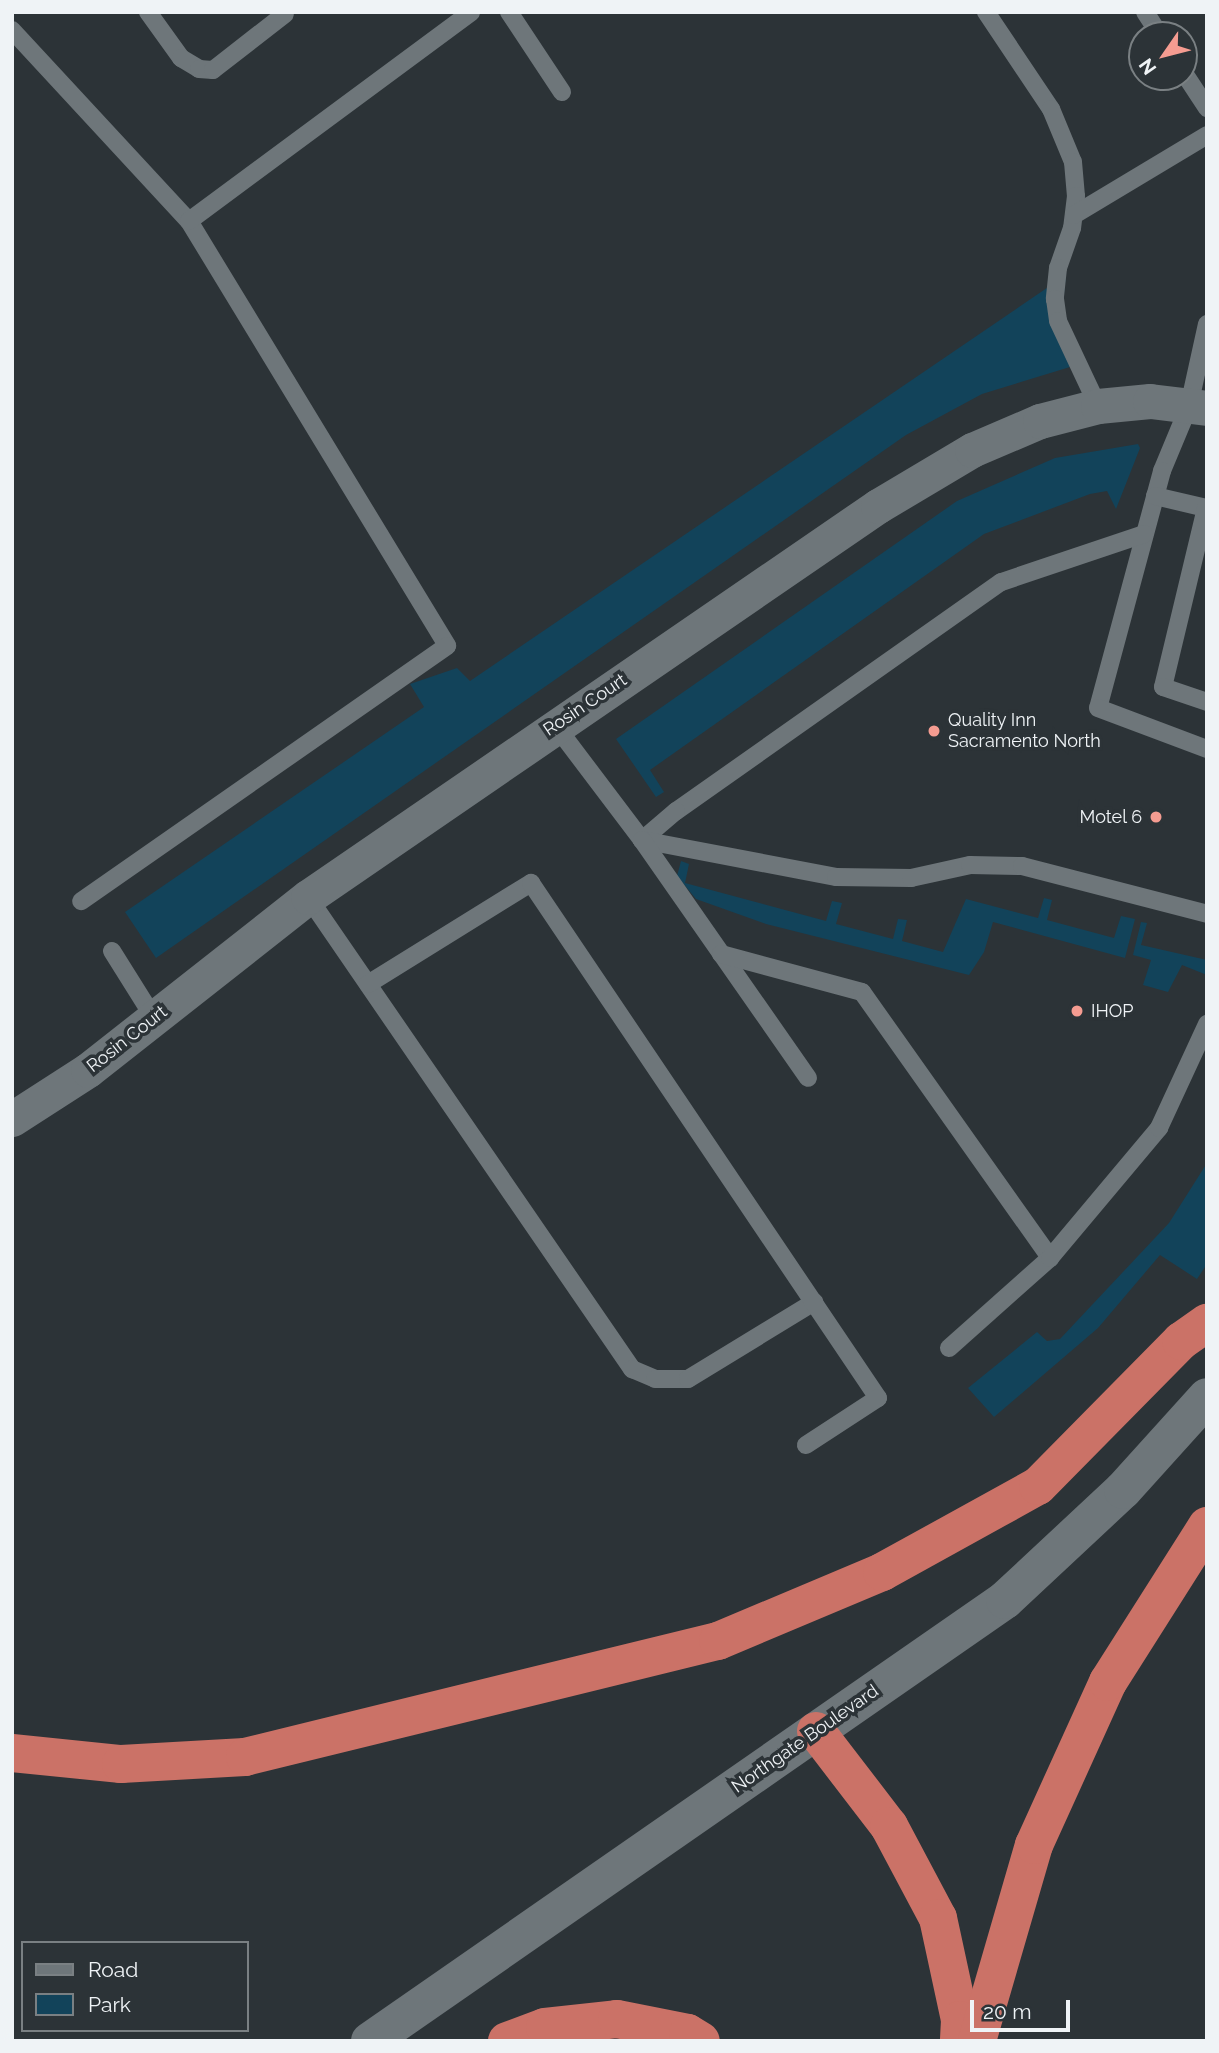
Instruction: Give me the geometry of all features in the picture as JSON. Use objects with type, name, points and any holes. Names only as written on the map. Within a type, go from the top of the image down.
[{"type":"highway","points":[[12,1754],[121,1765],[245,1756],[718,1641],[882,1572],[1038,1486],[1181,1341],[1207,1323]]},
{"type":"highway","points":[[977,2041],[1034,1845],[1108,1682],[1207,1526]]},
{"type":"highway","points":[[816,1731],[890,1826],[938,1918],[960,2020],[959,2041]]},
{"type":"highway","points":[[507,2041],[545,2027],[617,2019],[688,2033],[701,2041]]},
{"type":"main road","name":"Northgate Boulevard","points":[[370,2041],[1006,1600],[1123,1490],[1207,1397]]},
{"type":"street","name":"Rosin Court","points":[[12,1119],[88,1070],[308,897],[555,725],[878,506],[972,450],[1040,421],[1098,406],[1150,401],[1198,407]]},
{"type":"lane","points":[[148,12],[181,58],[199,69],[212,70],[285,14]]},
{"type":"lane","points":[[189,220],[471,12]]},
{"type":"lane","points":[[509,12],[562,92]]},
{"type":"lane","points":[[986,12],[1062,130],[1073,162],[1074,215],[1055,299],[1058,321],[1098,406]]},
{"type":"lane","points":[[12,30],[189,220],[447,646],[81,901]]},
{"type":"lane","points":[[1196,91],[1207,108]]},
{"type":"lane","points":[[1074,215],[1207,135]]},
{"type":"lane","points":[[1207,324],[1198,407],[1155,496],[1098,708],[1207,749]]},
{"type":"lane","points":[[1155,496],[1206,508],[1163,687],[1207,702]]},
{"type":"lane","points":[[642,840],[676,811],[1001,582],[1144,534]]},
{"type":"lane","points":[[555,725],[642,840],[808,1078]]},
{"type":"lane","points":[[642,840],[836,877],[911,878],[970,865],[1022,866],[1207,914]]},
{"type":"lane","points":[[368,984],[531,883],[878,1398],[806,1445]]},
{"type":"lane","points":[[308,897],[632,1370],[655,1379],[688,1379],[814,1302]]},
{"type":"lane","points":[[112,951],[154,1018]]},
{"type":"lane","points":[[721,954],[862,992],[1050,1258]]},
{"type":"lane","points":[[949,1349],[1050,1258],[1158,1128],[1207,1024]]},
{"type":"green space","points":[[1066,275],[1062,311],[1070,367],[982,394],[906,435],[156,958],[125,912],[424,707],[410,684],[457,668],[470,681]]},
{"type":"green space","points":[[1138,444],[1140,448],[1116,509],[1107,491],[1090,494],[984,534],[650,770],[664,792],[656,797],[616,739],[957,501],[1055,458]]},
{"type":"green space","points":[[681,861],[689,864],[685,883],[826,921],[832,901],[842,903],[836,924],[893,939],[898,919],[907,920],[902,941],[943,952],[966,899],[1038,918],[1044,898],[1052,900],[1047,920],[1114,938],[1121,916],[1135,919],[1125,958],[993,922],[984,952],[969,975],[766,924],[696,899],[677,876]]},
{"type":"green space","points":[[1141,922],[1147,923],[1141,945],[1207,960],[1207,975],[1182,965],[1168,992],[1143,985],[1151,960],[1133,955]]},
{"type":"green space","points":[[1207,1163],[1207,1264],[1197,1279],[1160,1255],[1098,1328],[994,1417],[968,1388],[1037,1332],[1047,1341],[1060,1339],[1169,1223]]},
{"type":"place","name":"Quality Inn Sacramento North","points":[[934,731]]},
{"type":"place","name":"Motel 6","points":[[1156,817]]},
{"type":"place","name":"IHOP","points":[[1077,1011]]}]
